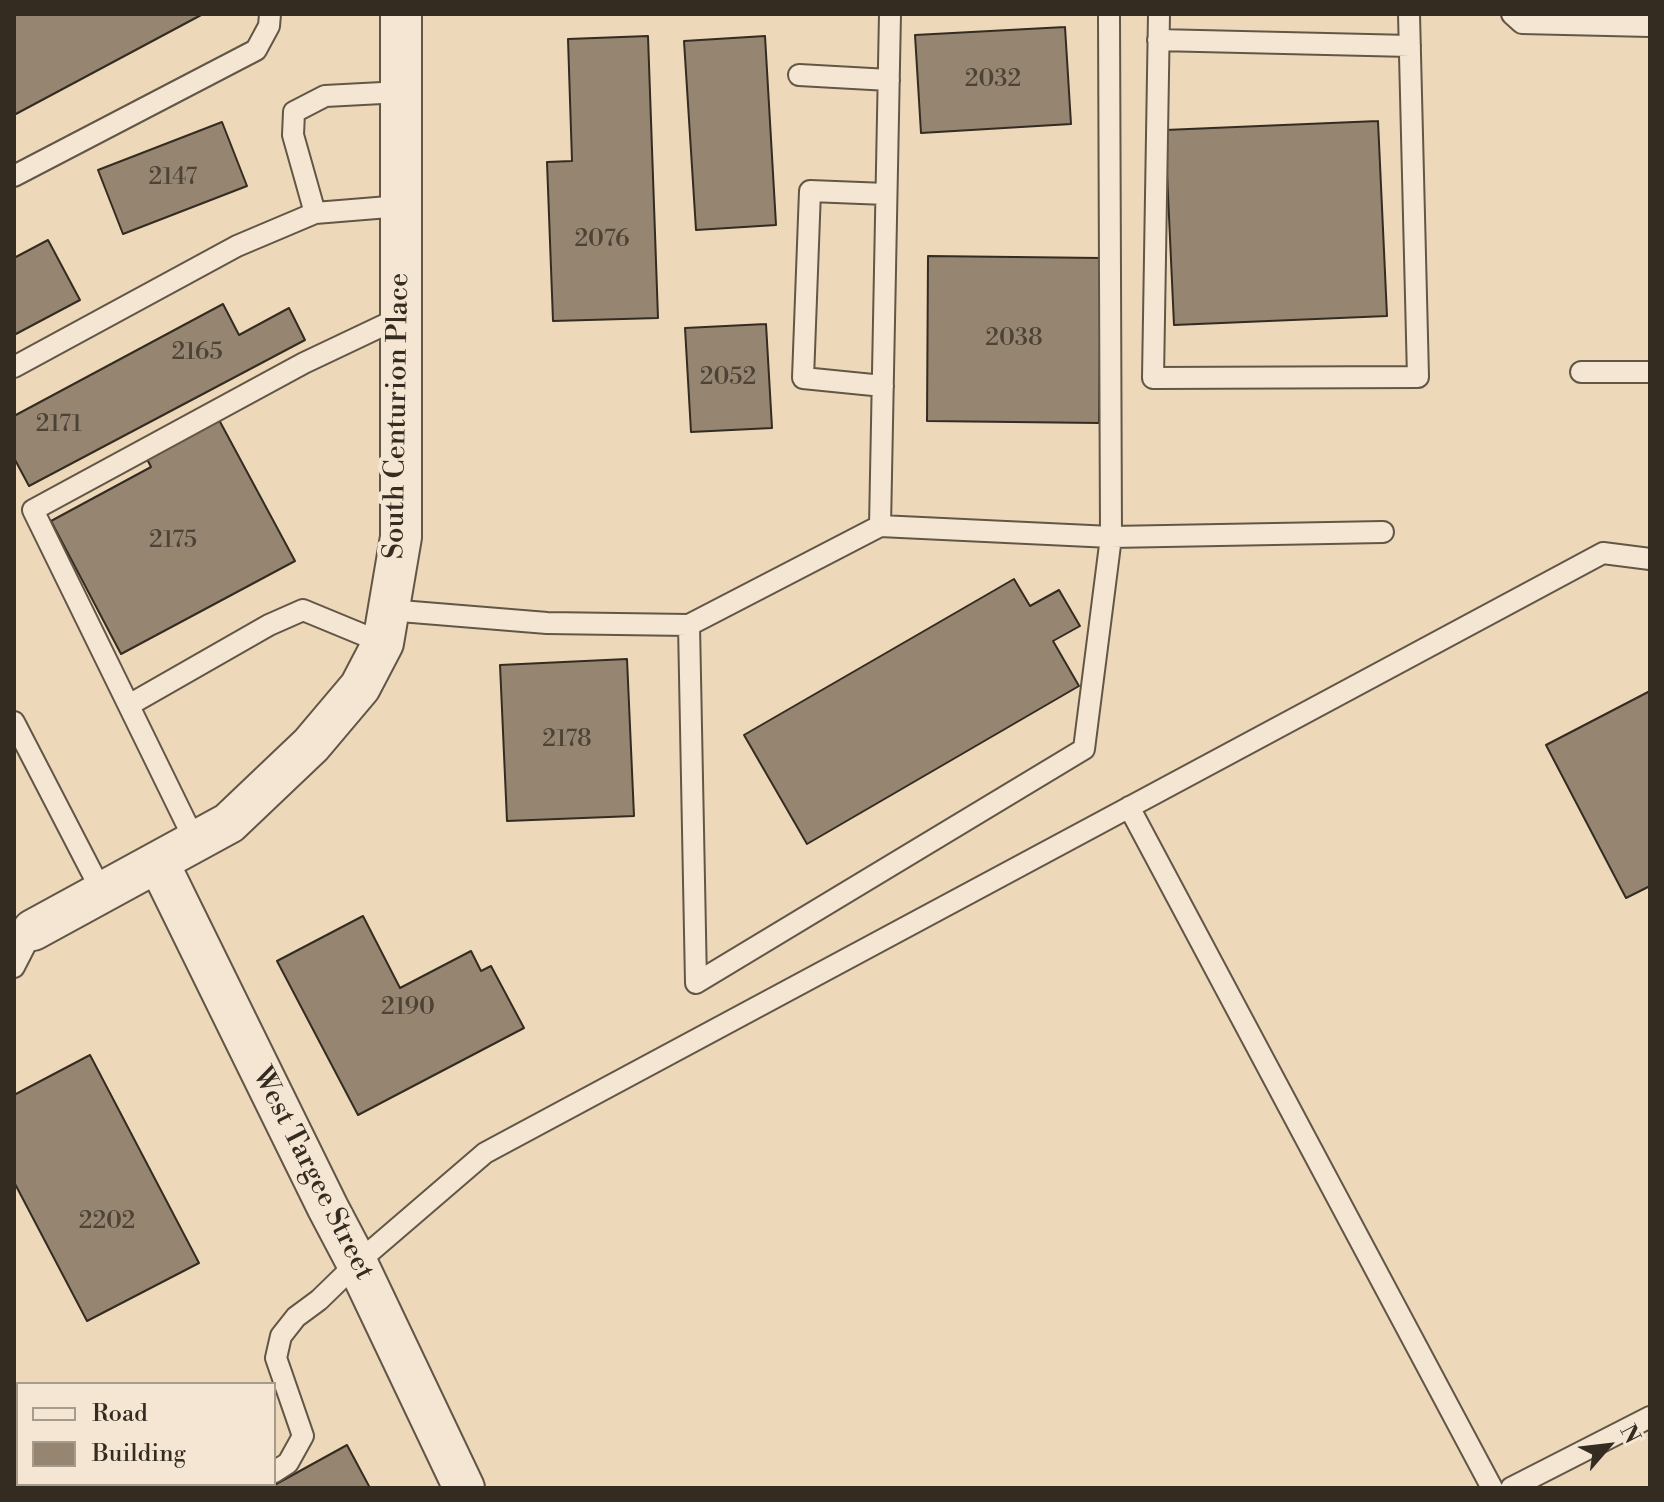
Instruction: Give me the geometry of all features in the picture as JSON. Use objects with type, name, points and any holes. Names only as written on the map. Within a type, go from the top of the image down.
[{"type":"street","name":"South Centurion Place","points":[[23,930],[102,892],[229,823],[311,745],[360,687],[386,627],[401,537],[401,14]]},
{"type":"street","name":"West Targee Street","points":[[158,862],[357,1263],[464,1488]]},
{"type":"lane","points":[[14,176],[256,50],[269,26],[270,14]]},
{"type":"lane","points":[[880,526],[890,14]]},
{"type":"lane","points":[[689,625],[696,983],[1084,749],[1111,537],[1109,14]]},
{"type":"lane","points":[[1159,14],[1153,378],[1418,377],[1409,14]]},
{"type":"lane","points":[[1512,14],[1522,23],[1650,26]]},
{"type":"lane","points":[[1158,40],[1410,46]]},
{"type":"lane","points":[[799,75],[889,80]]},
{"type":"lane","points":[[315,213],[293,135],[294,112],[325,96],[401,92]]},
{"type":"lane","points":[[883,386],[803,378],[810,191],[886,194]]},
{"type":"lane","points":[[14,367],[237,246],[315,213],[401,206]]},
{"type":"lane","points":[[195,841],[33,510],[304,363],[401,317]]},
{"type":"lane","points":[[1581,372],[1650,372]]},
{"type":"lane","points":[[129,705],[269,625],[303,610],[334,625],[689,625],[880,526],[1111,537],[1383,532]]},
{"type":"lane","points":[[276,1471],[288,1463],[303,1436],[276,1358],[281,1336],[296,1317],[485,1153],[1603,553],[1650,559]]},
{"type":"lane","points":[[14,722],[102,892]]},
{"type":"lane","points":[[1129,807],[1492,1488]]},
{"type":"lane","points":[[14,967],[23,930]]},
{"type":"lane","points":[[1511,1488],[1650,1417]]},
{"type":"building","points":[[14,14],[203,14],[14,115]]},
{"type":"building","points":[[1065,27],[1071,124],[921,133],[915,35]]},
{"type":"building","points":[[648,36],[658,318],[553,321],[547,162],[572,161],[568,39]]},
{"type":"building","points":[[765,36],[776,225],[696,230],[684,41]]},
{"type":"building","points":[[1378,121],[1387,316],[1174,325],[1165,130]]},
{"type":"building","points":[[222,122],[247,186],[123,234],[98,170]]},
{"type":"building","points":[[48,240],[80,300],[14,335],[14,258]]},
{"type":"building","points":[[928,256],[1101,258],[1099,423],[927,421]]},
{"type":"building","points":[[223,304],[239,335],[289,308],[305,340],[29,486],[14,458],[14,416]]},
{"type":"building","points":[[766,324],[772,428],[691,432],[685,328]]},
{"type":"building","points":[[218,418],[295,561],[121,654],[51,521],[151,467],[146,457]]},
{"type":"building","points":[[1014,579],[1030,606],[1059,590],[1080,626],[1053,641],[1079,686],[807,844],[744,735]]},
{"type":"building","points":[[627,659],[634,816],[507,821],[500,665]]},
{"type":"building","points":[[1650,691],[1650,886],[1626,898],[1546,745]]},
{"type":"building","points":[[363,916],[400,988],[471,951],[481,971],[491,966],[524,1028],[358,1115],[277,961]]},
{"type":"building","points":[[90,1055],[199,1263],[87,1321],[14,1182],[14,1095]]},
{"type":"building","points":[[347,1445],[370,1488],[269,1488]]}]
